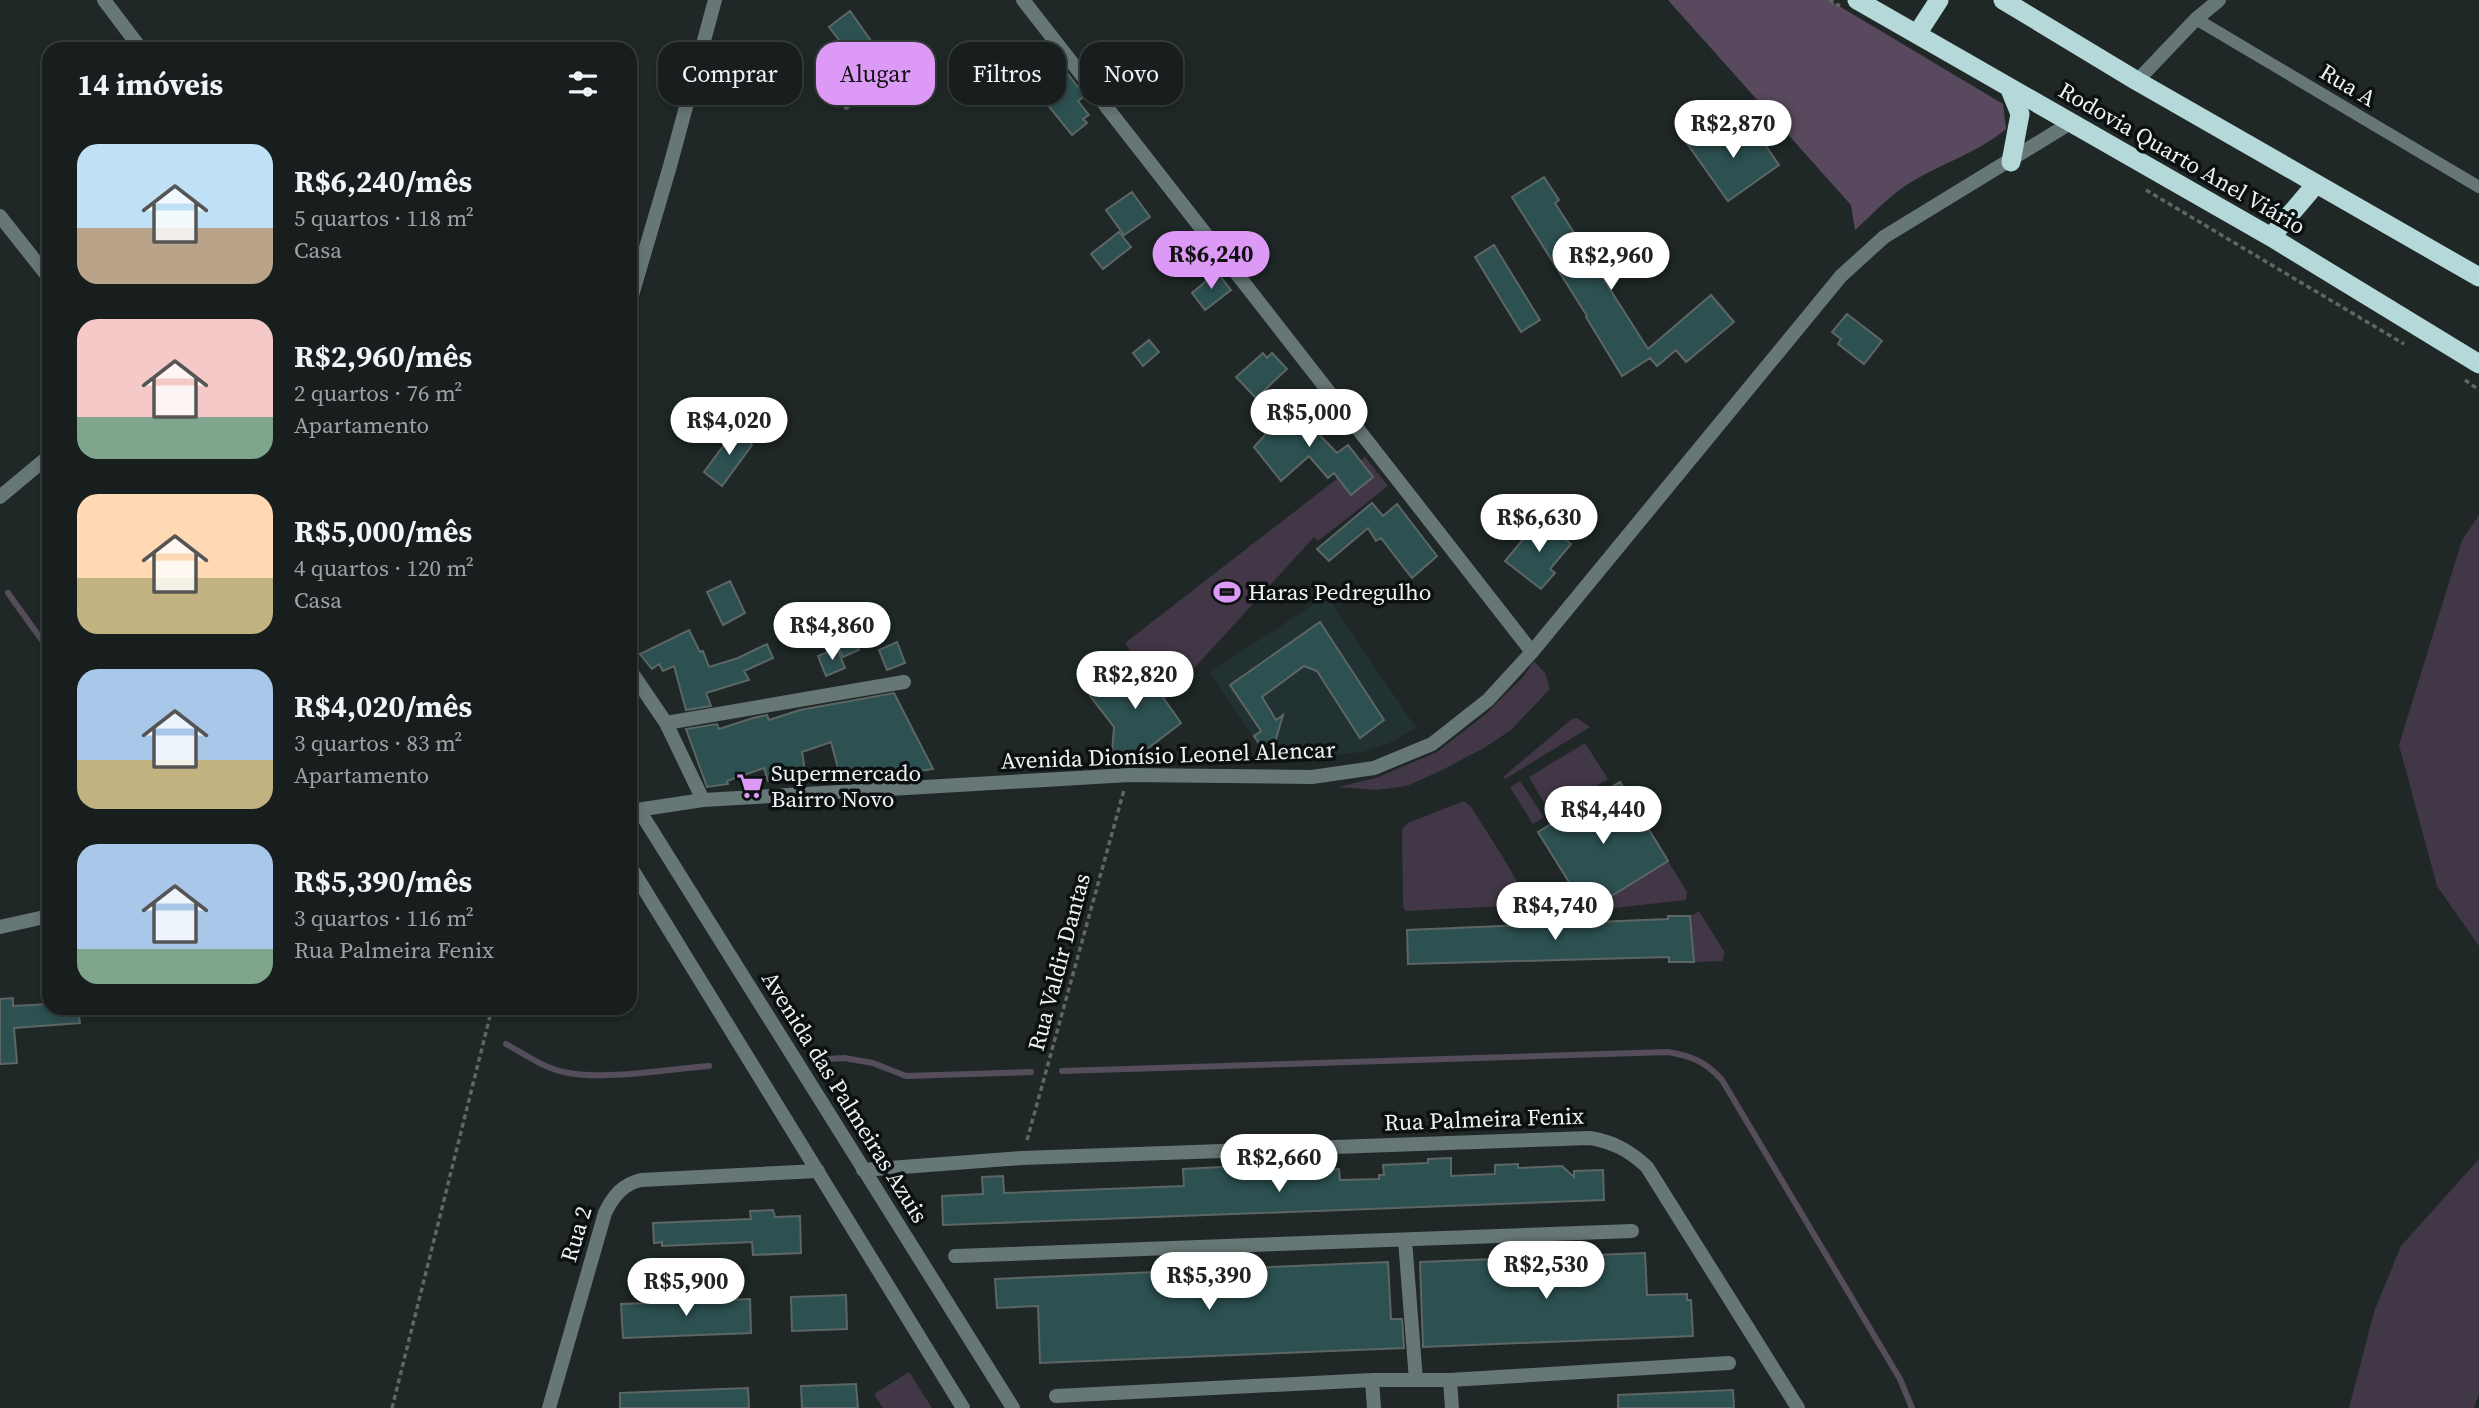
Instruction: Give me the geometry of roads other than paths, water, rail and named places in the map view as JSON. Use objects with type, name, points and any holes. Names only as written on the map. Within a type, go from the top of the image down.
[{"type":"highway","name":"Rodovia Quarto Anel Viário","points":[[1857,0],[2271,237],[2479,364]]},
{"type":"highway","points":[[1917,34],[1939,0]]},
{"type":"highway","name":"Rodovia Quarto Anel Viário","points":[[2003,0],[2137,82],[2479,277]]},
{"type":"highway","points":[[2009,87],[2020,114],[2011,162]]},
{"type":"highway","points":[[2271,237],[2316,184]]},
{"type":"street","points":[[104,0],[136,42]]},
{"type":"street","points":[[637,278],[715,0]]},
{"type":"street","points":[[1023,0],[1532,652]]},
{"type":"street","points":[[2137,82],[2196,19],[2219,0]]},
{"type":"street","name":"Avenida Dionísio Leonel Alencar","points":[[637,811],[703,800],[1129,775],[1312,777],[1374,768],[1432,744],[1488,700],[1532,652],[1841,276],[1884,237],[2011,162],[2072,122]]},
{"type":"street","points":[[0,216],[42,269]]},
{"type":"street","points":[[0,497],[42,462]]},
{"type":"street","points":[[637,680],[666,723],[703,800]]},
{"type":"street","points":[[666,723],[904,682]]},
{"type":"street","name":"Avenida das Palmeiras Azuis","points":[[637,814],[1013,1408]]},
{"type":"street","points":[[637,877],[963,1408]]},
{"type":"street","points":[[0,927],[42,918]]},
{"type":"street","name":"Rua Palmeira Fenix","points":[[863,1170],[1022,1158],[1590,1138],[1608,1141],[1634,1155],[1647,1167],[1798,1408]]},
{"type":"street","name":"Rua 2","points":[[549,1408],[605,1213],[611,1200],[625,1186],[641,1180],[818,1171]]},
{"type":"street","points":[[955,1256],[1632,1231]]},
{"type":"street","points":[[1405,1240],[1416,1380]]},
{"type":"street","points":[[1056,1396],[1372,1380],[1450,1380],[1729,1363]]},
{"type":"street","points":[[1372,1380],[1374,1408]]},
{"type":"street","points":[[1450,1380],[1452,1408]]},
{"type":"lane","name":"Rua A","points":[[2196,19],[2479,187]]},
{"type":"waterway","points":[[8,593],[42,640]]},
{"type":"waterway","points":[[506,1044],[549,1067],[580,1074],[616,1075],[709,1066]]},
{"type":"waterway","points":[[1062,1071],[1668,1052],[1691,1058],[1704,1064],[1722,1080],[1900,1379],[1912,1408]]},
{"type":"waterway","points":[[812,1060],[844,1058],[873,1063],[906,1076],[1031,1072]]},
{"type":"place","name":"Haras Pedregulho","points":[[1227,592]]},
{"type":"place","name":"Supermercado Bairro Novo","points":[[750,786]]}]
